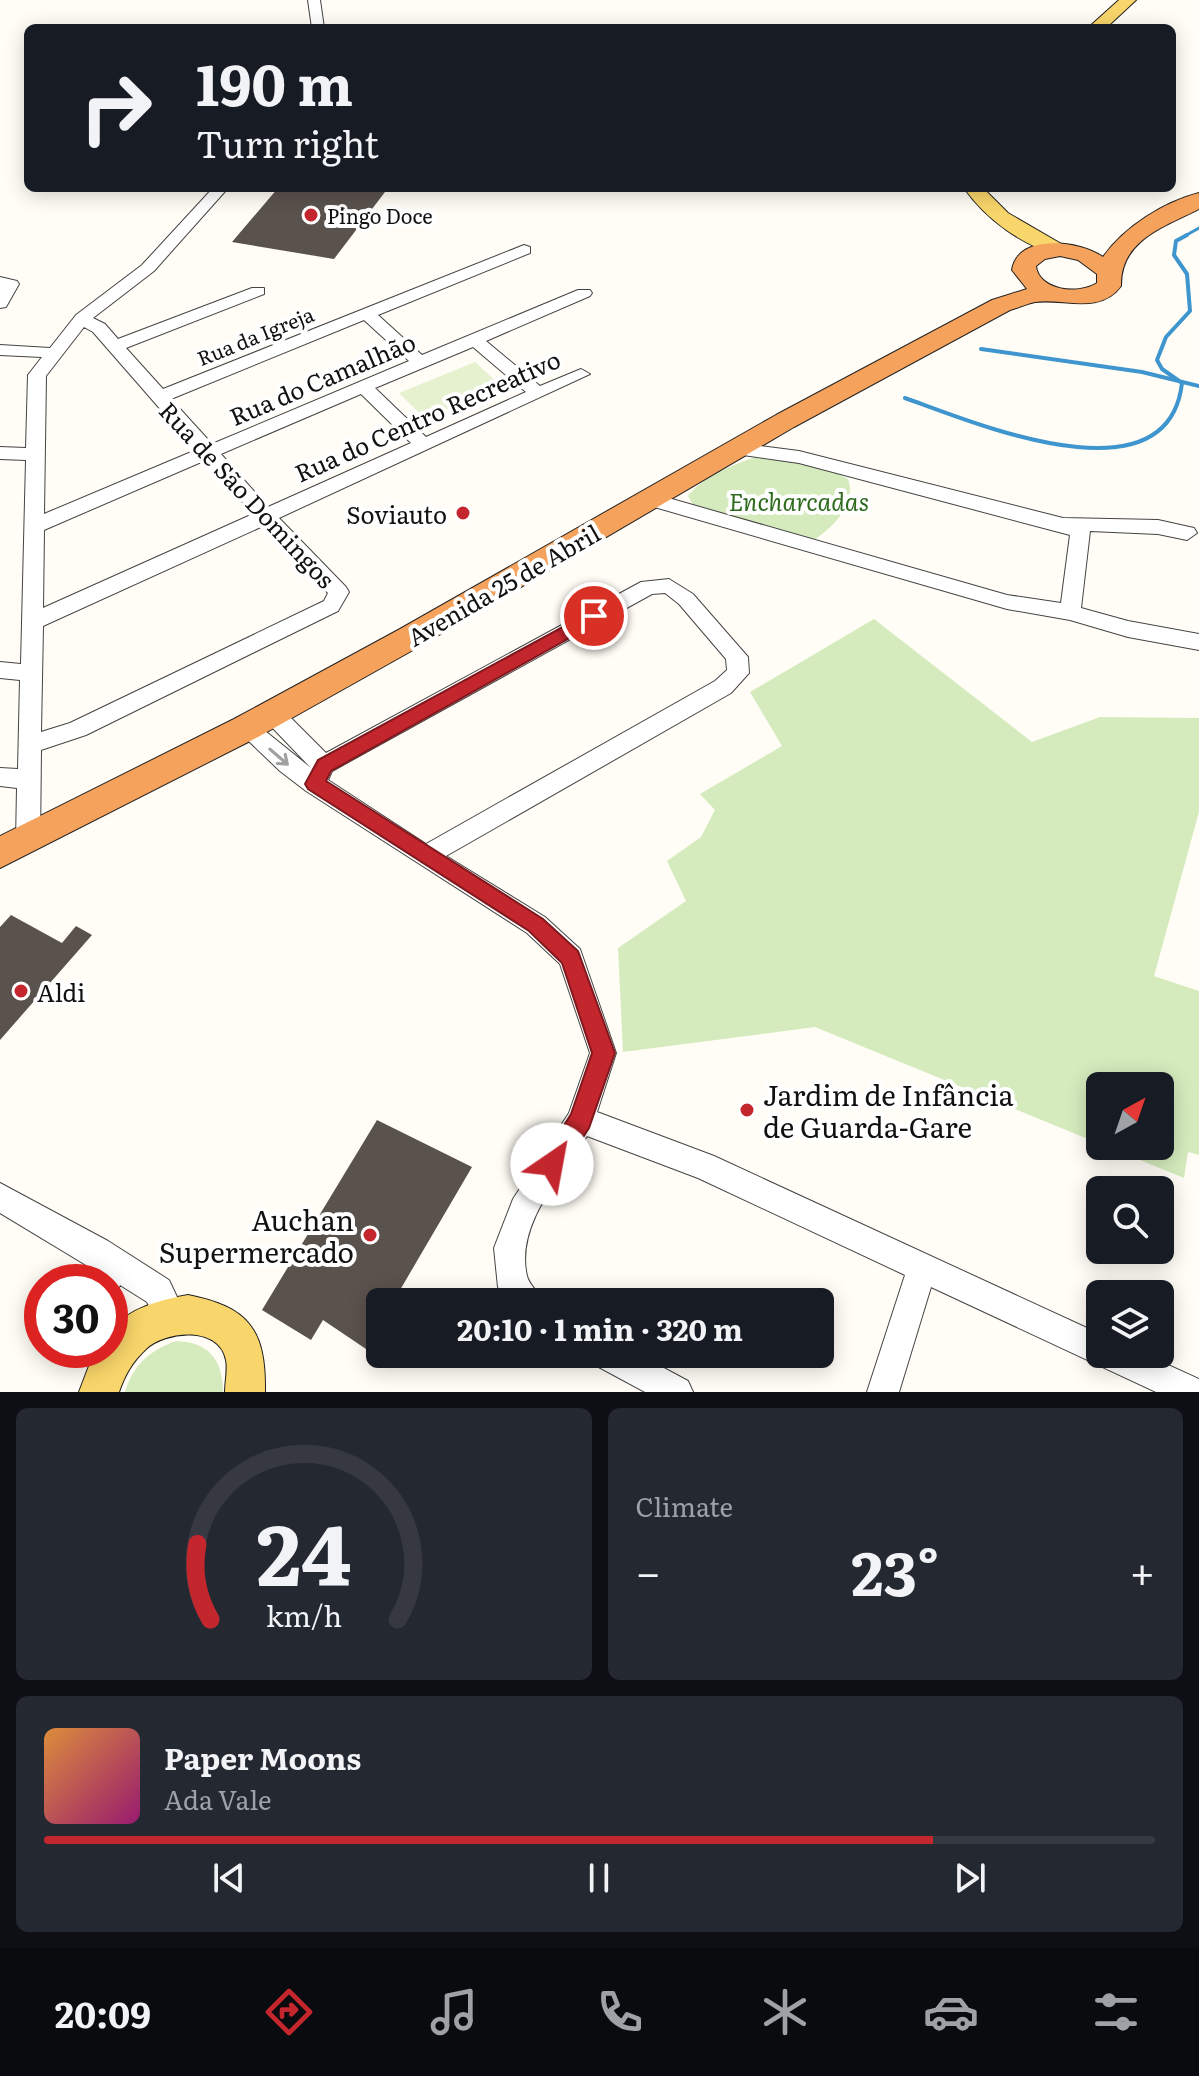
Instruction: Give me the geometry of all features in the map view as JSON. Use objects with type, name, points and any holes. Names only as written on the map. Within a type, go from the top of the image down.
[{"type":"highway","points":[[1058,295],[1035,285],[1027,264],[1067,250],[1103,247],[1132,238],[1199,200]]},
{"type":"highway","points":[[1067,250],[1096,260],[1109,272],[1120,249],[1132,238]]},
{"type":"highway","name":"Avenida 25 de Abril","points":[[1001,305],[1017,289],[1027,264]]},
{"type":"highway","name":"Avenida 25 de Abril","points":[[0,853],[246,728],[541,565],[776,426],[1001,305],[1034,295],[1094,295],[1109,286],[1109,272]]},
{"type":"main road","points":[[1101,24],[1128,0]]},
{"type":"main road","points":[[976,192],[998,215],[1067,250]]},
{"type":"main road","points":[[998,215],[1027,264]]},
{"type":"main road","points":[[128,1339],[150,1322],[170,1314],[193,1313],[214,1319],[231,1332],[243,1355],[249,1389]]},
{"type":"street","points":[[314,0],[318,24]]},
{"type":"street","points":[[28,841],[37,375],[82,319],[148,268],[217,192]]},
{"type":"street","name":"Rua da Igreja","points":[[160,397],[524,250]]},
{"type":"street","points":[[0,282],[11,284],[0,303]]},
{"type":"street","points":[[114,346],[258,291]]},
{"type":"street","name":"Rua do Camalhão","points":[[34,526],[584,293]]},
{"type":"street","points":[[367,314],[420,362]]},
{"type":"street","name":"Rua de São Domingos","points":[[30,745],[78,729],[331,606],[339,592],[266,517],[99,328],[82,319]]},
{"type":"street","points":[[474,339],[538,393]]},
{"type":"street","points":[[0,350],[55,353]]},
{"type":"street","name":"Rua do Centro Recreativo","points":[[32,622],[581,374]]},
{"type":"street","points":[[363,386],[424,445]]},
{"type":"street","points":[[776,426],[779,442],[799,457]]},
{"type":"street","points":[[736,449],[799,457],[1061,524],[1080,532],[1070,612]]},
{"type":"street","points":[[0,453],[35,454]]},
{"type":"street","points":[[651,499],[1007,602],[1070,612],[1128,629],[1199,642]]},
{"type":"street","points":[[1061,524],[1158,527],[1187,533]]},
{"type":"street","points":[[319,775],[648,587],[669,586],[686,599],[737,657],[738,673],[723,687],[426,856]]},
{"type":"street","points":[[0,670],[31,673]]},
{"type":"street","points":[[272,713],[319,775]]},
{"type":"street","points":[[246,728],[319,775],[426,856],[536,925],[571,957],[603,1053],[581,1120],[523,1209],[509,1248],[514,1288]]},
{"type":"street","points":[[0,777],[29,779]]},
{"type":"street","points":[[581,1120],[704,1166],[1086,1344]]},
{"type":"street","points":[[0,1197],[158,1291],[170,1314]]},
{"type":"street","points":[[97,1252],[101,1264]]},
{"type":"street","points":[[883,1392],[922,1268]]},
{"type":"street","points":[[631,1368],[670,1390]]},
{"type":"street","points":[[1140,1368],[1192,1392]]},
{"type":"green space","points":[[475,362],[501,386],[425,419],[399,393]]},
{"type":"green space","name":"Encharcadas","points":[[766,453],[812,461],[848,479],[849,499],[840,517],[808,544],[698,513],[688,496],[714,475]]},
{"type":"green space","points":[[874,619],[1032,742],[1100,717],[1199,718],[1199,812],[1154,976],[1199,991],[1199,1155],[1188,1152],[1184,1178],[1140,1160],[1174,1160],[1174,1072],[1086,1072],[1086,1138],[815,1027],[623,1052],[618,948],[686,901],[667,861],[701,837],[715,810],[700,794],[782,746],[750,692]]},
{"type":"green space","points":[[176,1341],[197,1345],[212,1355],[220,1371],[223,1392],[125,1392],[144,1360]]},
{"type":"building","name":"Pingo Doce","points":[[275,192],[385,192],[334,259],[232,242]]},
{"type":"building","name":"Aldi","points":[[11,915],[62,943],[76,926],[92,935],[0,1040],[0,927]]},
{"type":"building","name":"Auchan Supermercado","points":[[377,1120],[472,1167],[401,1288],[366,1288],[366,1349],[323,1320],[311,1340],[262,1310]]},
{"type":"waterway","points":[[1183,237],[1199,228]]},
{"type":"waterway","points":[[1179,381],[1162,369],[1157,360],[1166,337],[1190,311],[1187,274],[1174,255],[1176,241],[1187,235]]},
{"type":"waterway","points":[[981,349],[1142,372],[1179,381]]},
{"type":"waterway","points":[[905,398],[1018,436],[1063,445],[1105,448],[1142,440],[1169,420],[1182,383],[1179,381]]},
{"type":"waterway","points":[[1179,381],[1199,386]]},
{"type":"place","name":"Pingo Doce","points":[[311,215]]},
{"type":"place","name":"Soviauto","points":[[463,513]]},
{"type":"place","name":"Aldi","points":[[21,991]]},
{"type":"place","name":"Jardim de Infância de Guarda-Gare","points":[[747,1110]]},
{"type":"place","name":"Auchan Supermercado","points":[[370,1235]]},
{"type":"route","points":[[552,1164],[581,1120],[603,1053],[571,957],[536,925],[314,784],[324,765],[594,616]]}]
